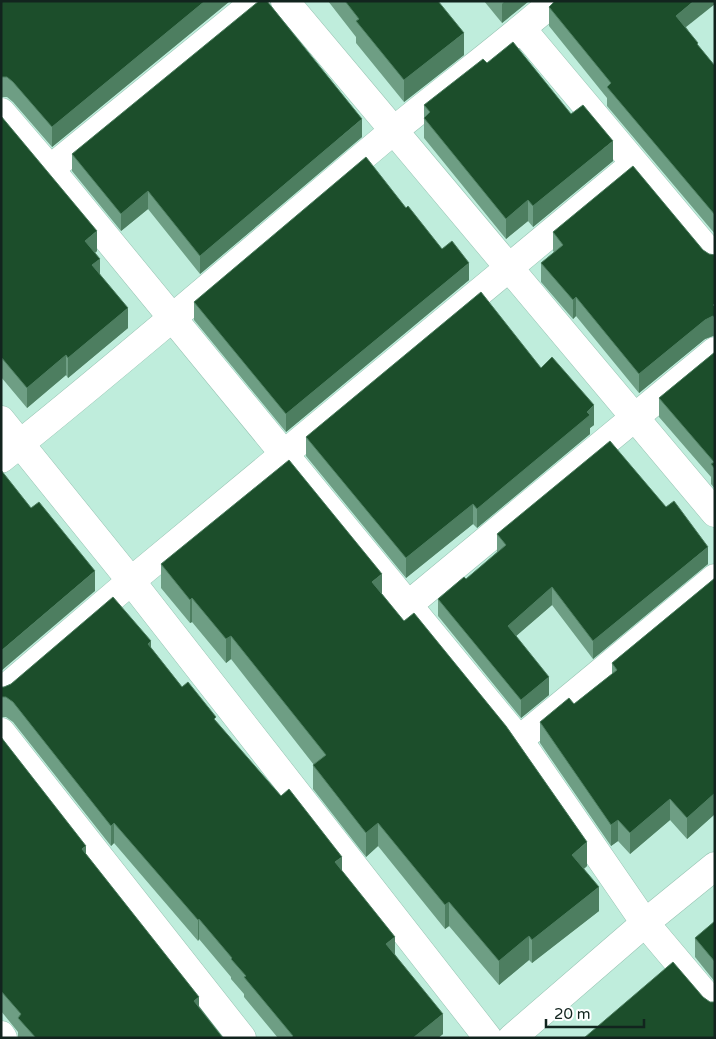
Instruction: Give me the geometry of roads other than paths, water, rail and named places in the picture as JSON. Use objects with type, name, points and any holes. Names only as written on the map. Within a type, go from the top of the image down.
[{"type":"street","points":[[50,169],[256,1]]},
{"type":"street","points":[[285,1],[393,132],[715,513]]},
{"type":"street","points":[[11,452],[393,132],[522,29],[554,1]]},
{"type":"street","points":[[522,29],[715,259]]},
{"type":"street","points":[[1,112],[173,318],[519,740],[645,923],[715,1006]]},
{"type":"street","points":[[1,692],[131,581],[634,164]]},
{"type":"street","points":[[408,605],[715,351]]},
{"type":"street","points":[[1,420],[11,452],[131,581],[488,1038]]},
{"type":"street","points":[[519,740],[715,578]]},
{"type":"street","points":[[1,732],[242,1038]]},
{"type":"street","points":[[512,1038],[645,923],[715,866]]}]
